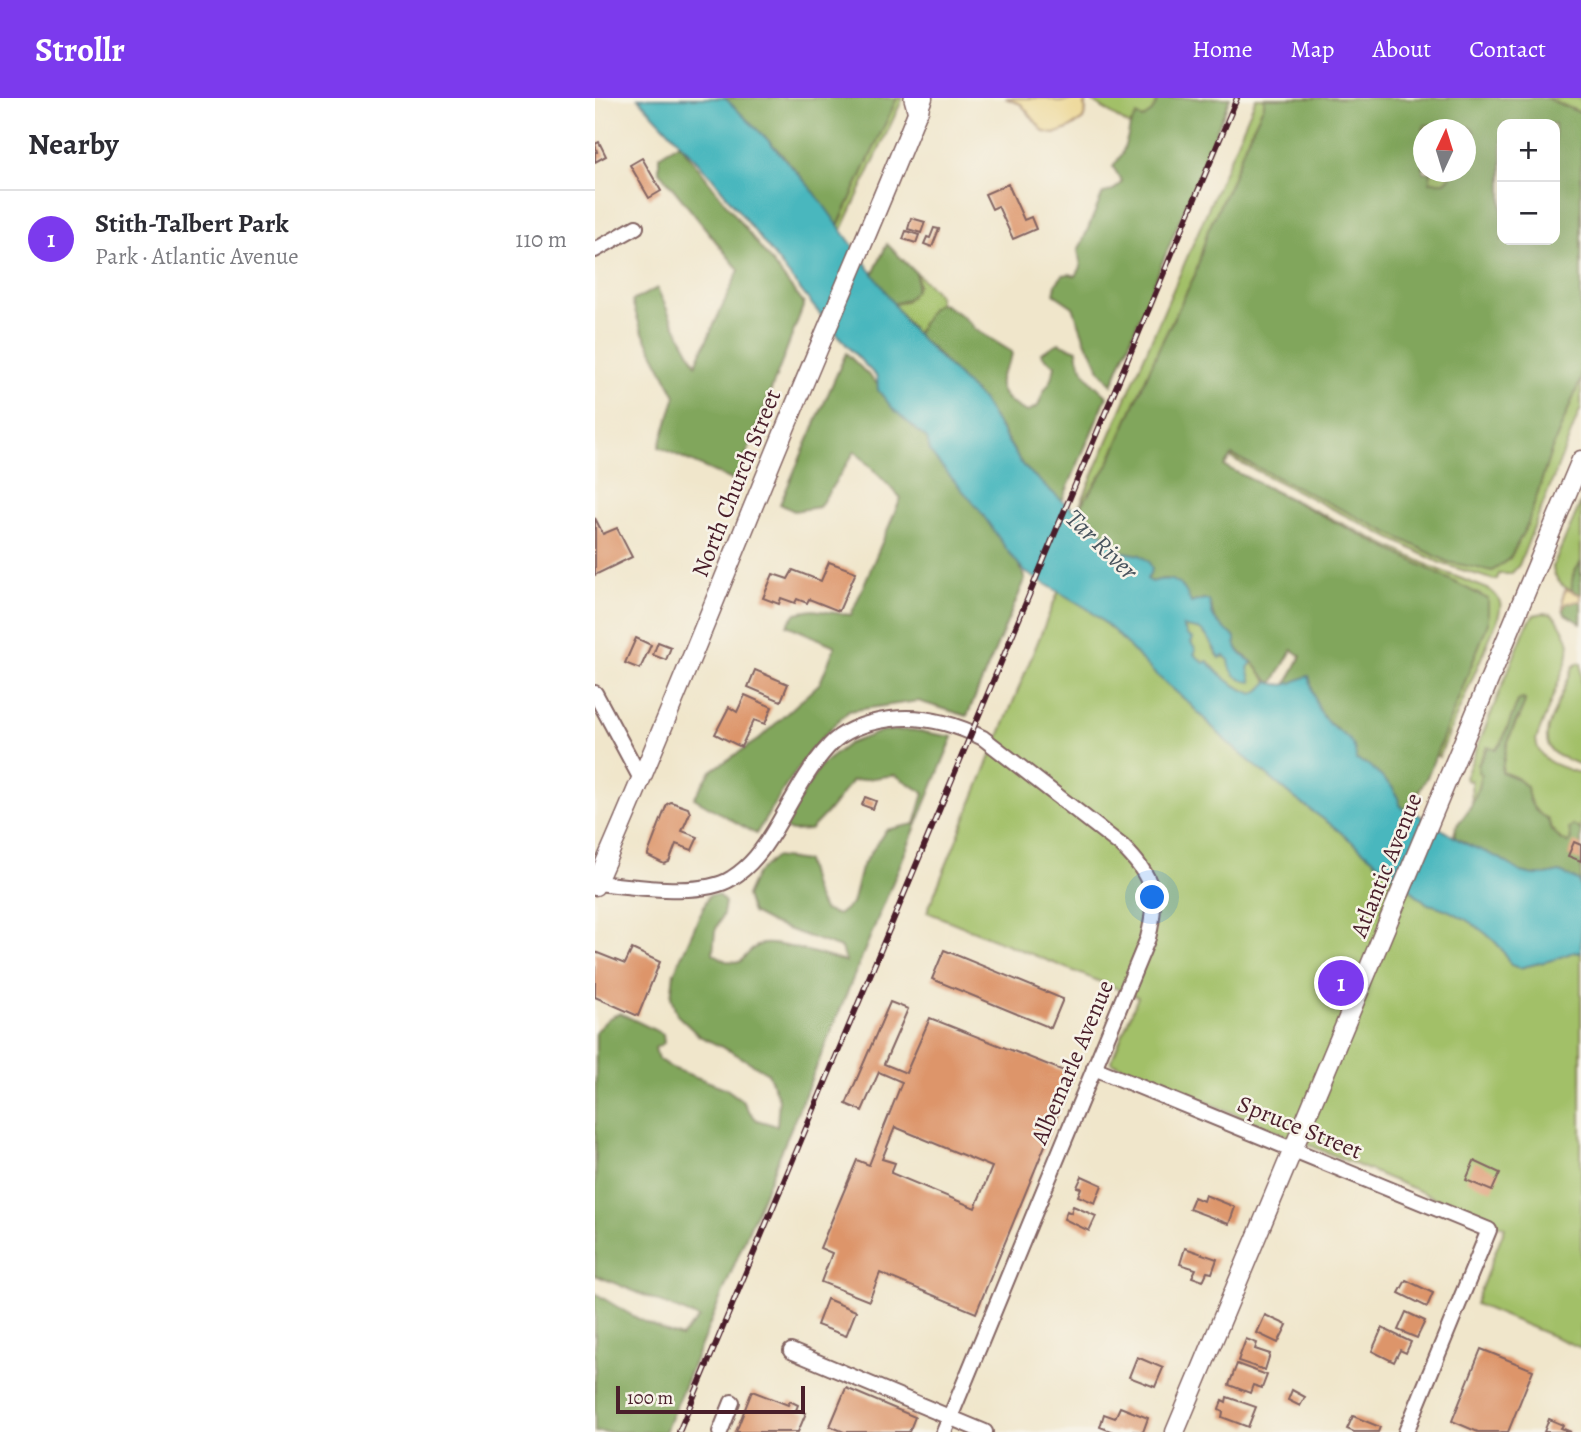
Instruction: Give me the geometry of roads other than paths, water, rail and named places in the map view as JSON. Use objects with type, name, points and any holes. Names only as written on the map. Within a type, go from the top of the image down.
[{"type":"main road","name":"North Church Street","points":[[596,885],[886,191],[919,102]]},
{"type":"main road","name":"Atlantic Avenue","points":[[1175,1432],[1581,460]]},
{"type":"main road","name":"Atlantic Avenue","points":[[1561,509],[1581,478]]},
{"type":"street","points":[[595,250],[636,227]]},
{"type":"street","points":[[595,693],[641,779]]},
{"type":"street","name":"Albemarle Avenue","points":[[596,885],[659,889],[707,888],[731,879],[750,864],[766,844],[813,766],[829,745],[843,734],[863,725],[903,718],[921,718],[951,725],[983,738],[1122,846],[1138,862],[1151,889],[1154,912],[1148,938],[944,1432]]},
{"type":"street","name":"Spruce Street","points":[[1094,1068],[1489,1230],[1406,1432]]},
{"type":"street","points":[[791,1351],[985,1432]]},
{"type":"street","points":[[720,1432],[732,1402]]},
{"type":"water","name":"Tar River","points":[[638,98],[725,98],[769,141],[815,193],[909,327],[982,400],[1023,466],[1062,501],[1086,518],[1093,528],[1102,533],[1119,551],[1140,555],[1149,562],[1152,569],[1147,579],[1152,582],[1177,582],[1185,590],[1191,603],[1204,599],[1209,601],[1216,621],[1235,637],[1239,652],[1252,662],[1248,668],[1252,682],[1236,676],[1229,660],[1224,656],[1220,658],[1204,633],[1183,626],[1187,635],[1193,639],[1191,643],[1196,650],[1194,654],[1204,663],[1207,661],[1229,682],[1253,694],[1268,682],[1286,684],[1309,676],[1316,703],[1324,718],[1353,744],[1356,760],[1369,765],[1392,787],[1404,809],[1409,809],[1464,843],[1499,858],[1521,872],[1546,875],[1560,872],[1579,881],[1581,953],[1573,952],[1519,968],[1511,965],[1501,948],[1484,932],[1456,914],[1428,904],[1229,744],[1088,609],[1025,572],[978,508],[930,452],[927,439],[894,410],[878,390],[877,377],[815,308],[711,176]]},
{"type":"railway","points":[[679,1432],[1237,98]]},
{"type":"place","name":"Stith-Talbert Park","points":[[1341,983]]}]
